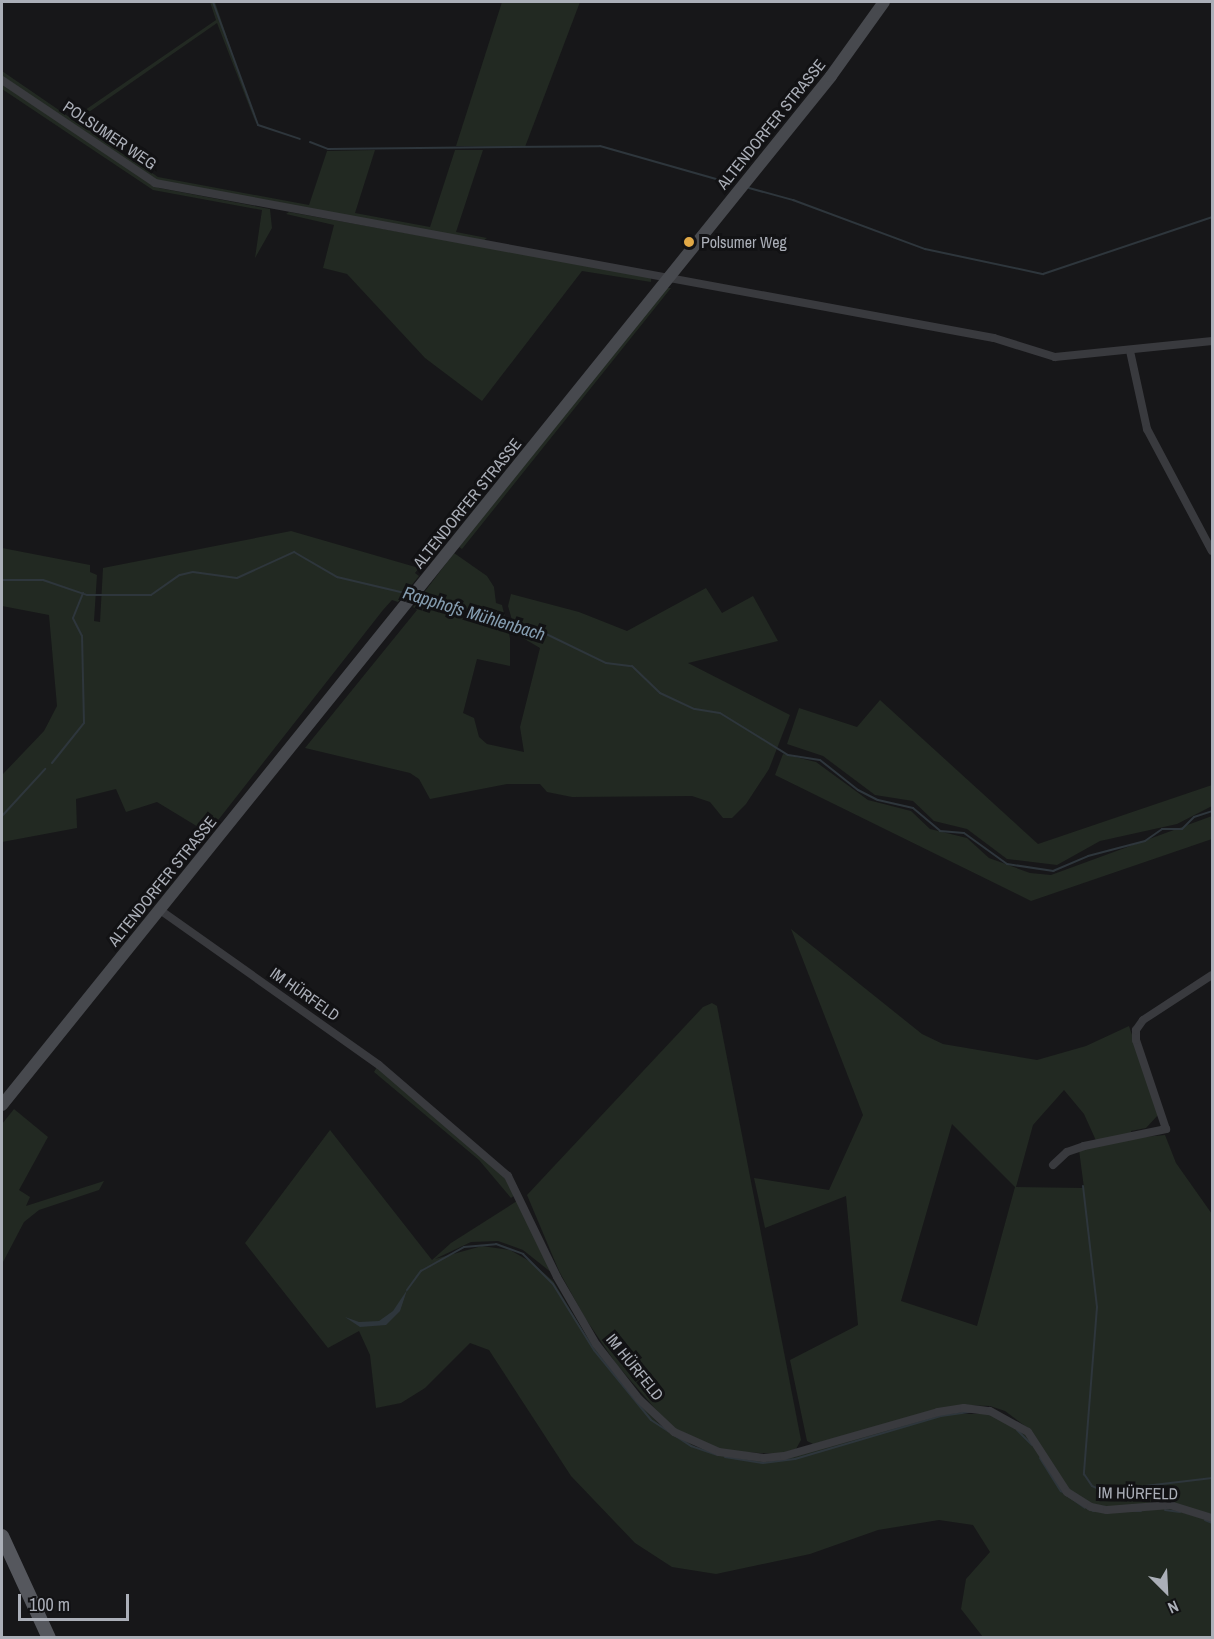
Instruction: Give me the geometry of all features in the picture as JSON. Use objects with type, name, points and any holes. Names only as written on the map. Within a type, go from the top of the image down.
[{"type":"main road","points":[[2,1536],[49,1638]]},
{"type":"street","name":"ALTENDORFER STRASSE","points":[[2,1105],[831,76],[884,2]]},
{"type":"street","name":"POLSUMER WEG","points":[[2,80],[154,183],[994,338],[1055,357],[1212,341]]},
{"type":"street","points":[[1130,351],[1147,429],[1212,551]]},
{"type":"street","name":"IM HÜRFELD","points":[[160,910],[379,1065],[508,1176],[556,1276],[596,1344],[639,1399],[674,1432],[719,1452],[764,1458],[784,1456],[938,1412],[964,1408],[990,1411],[1028,1432],[1067,1492],[1090,1507],[1107,1510],[1170,1505],[1212,1518]]},
{"type":"street","points":[[1053,1165],[1067,1152],[1084,1146],[1166,1129],[1136,1040],[1136,1030],[1143,1020],[1212,975]]},
{"type":"shaded area","points":[[210,2],[215,2],[257,126],[217,23],[76,121],[158,177],[309,205],[327,151],[375,150],[355,213],[430,227],[455,150],[483,150],[456,232],[487,238],[483,241],[156,180],[2,76],[2,71],[72,119],[216,20]]},
{"type":"shaded area","points":[[502,2],[580,2],[525,147],[456,146]]},
{"type":"shaded area","points":[[2,84],[159,188],[270,209],[272,228],[255,258],[262,210],[153,190],[2,89]]},
{"type":"shaded area","points":[[289,212],[651,277],[651,282],[582,271],[482,401],[425,358],[347,274],[323,268],[334,225],[286,214]]},
{"type":"shaded area","points":[[666,288],[671,288],[462,549],[459,547]]},
{"type":"shaded area","points":[[291,531],[419,568],[415,573],[419,576],[398,602],[392,600],[383,610],[208,833],[157,802],[126,812],[116,789],[76,799],[77,828],[2,842],[2,775],[44,731],[57,706],[49,615],[2,606],[2,548],[90,565],[90,572],[97,575],[94,621],[100,622],[103,568]]},
{"type":"shaded area","points":[[454,553],[487,576],[494,587],[496,603],[502,605],[510,638],[510,666],[477,659],[463,713],[474,718],[479,737],[487,744],[524,752],[520,727],[540,648],[516,634],[508,606],[511,594],[579,612],[627,631],[706,588],[722,613],[753,596],[778,641],[688,663],[790,715],[769,769],[746,804],[732,818],[723,818],[710,802],[692,796],[572,797],[547,792],[540,784],[507,784],[430,799],[419,779],[410,773],[305,748],[417,610],[413,607]]},
{"type":"shaded area","points":[[880,700],[1038,844],[1212,785],[1212,806],[1177,824],[1100,841],[1057,865],[1007,859],[967,829],[934,821],[913,801],[875,795],[823,756],[787,744],[799,708],[857,727]]},
{"type":"shaded area","points":[[783,754],[816,762],[868,800],[911,811],[930,829],[967,838],[989,858],[1030,873],[1051,875],[1212,816],[1212,839],[1031,901],[775,775]]},
{"type":"shaded area","points":[[791,929],[922,1034],[943,1044],[1037,1060],[1086,1046],[1129,1026],[1159,1114],[1146,1128],[1131,1131],[1133,1138],[1165,1135],[1176,1163],[1212,1214],[1212,1514],[1158,1501],[1116,1508],[1092,1504],[1069,1491],[1029,1429],[1005,1411],[990,1406],[962,1405],[813,1444],[807,1441],[790,1360],[858,1325],[846,1196],[765,1228],[754,1178],[829,1190],[863,1115]],"holes":[[[1064,1090],[1084,1114],[1098,1145],[1079,1150],[1084,1188],[1016,1187],[1033,1125]],[[952,1124],[1015,1187],[977,1326],[901,1301]]]},
{"type":"shaded area","points":[[712,1003],[717,1006],[801,1440],[796,1449],[778,1454],[724,1451],[676,1429],[658,1412],[617,1365],[585,1318],[559,1271],[527,1195],[703,1007]]},
{"type":"shaded area","points":[[377,1067],[504,1176],[516,1194],[511,1198],[479,1160],[374,1072]]},
{"type":"shaded area","points":[[14,1109],[48,1137],[19,1190],[30,1197],[26,1206],[104,1181],[99,1190],[39,1210],[24,1222],[2,1264],[2,1124]]},
{"type":"shaded area","points":[[330,1130],[432,1260],[451,1243],[520,1199],[552,1273],[523,1250],[498,1241],[471,1242],[435,1259],[482,1246],[510,1250],[531,1262],[553,1281],[585,1334],[624,1387],[661,1426],[696,1447],[758,1461],[945,1414],[991,1414],[1017,1426],[1032,1442],[1052,1474],[1088,1508],[1167,1508],[1212,1521],[1212,1637],[983,1637],[961,1609],[966,1579],[990,1552],[973,1525],[939,1520],[878,1530],[810,1554],[716,1574],[672,1567],[635,1543],[571,1476],[489,1350],[470,1343],[425,1388],[401,1403],[376,1408],[370,1355],[359,1331],[328,1348],[245,1243]]},
{"type":"shaded area","points":[[407,1290],[400,1311],[386,1325],[360,1327],[345,1317],[359,1322],[379,1321],[393,1311]]},
{"type":"waterway","points":[[213,2],[258,125],[300,139]]},
{"type":"waterway","points":[[310,142],[328,149],[600,146],[733,184]]},
{"type":"waterway","points":[[749,188],[793,200],[925,249],[1043,274],[1212,217]]},
{"type":"waterway","name":"Rapphofs Mühlenbach","points":[[2,580],[43,580],[87,595],[151,595],[180,575],[193,572],[237,578],[294,552],[337,577],[409,594]]},
{"type":"waterway","points":[[52,763],[84,723],[82,636],[73,618],[83,593]]},
{"type":"waterway","name":"Rapphofs Mühlenbach","points":[[417,596],[497,624],[540,631],[606,663],[632,666],[660,693],[695,709],[720,713],[788,755],[820,760],[858,790],[878,800],[913,808],[940,831],[964,833],[1007,864],[1053,871],[1088,856],[1145,841],[1162,829],[1182,829],[1194,817],[1212,811]]},
{"type":"waterway","points":[[2,816],[45,769]]},
{"type":"waterway","points":[[1083,1186],[1097,1307],[1084,1474],[1092,1486],[1103,1491],[1212,1478]]},
{"type":"waterway","points":[[407,1290],[421,1271],[464,1247],[496,1244],[523,1254],[553,1284],[594,1350],[651,1420],[691,1446],[717,1455]]},
{"type":"waterway","points":[[725,1457],[763,1463],[795,1459],[941,1416],[971,1412]]},
{"type":"waterway","points":[[1017,1430],[1032,1445]]},
{"type":"waterway","points":[[1040,1458],[1061,1491],[1085,1508]]},
{"type":"waterway","points":[[1165,1510],[1180,1512]]},
{"type":"waterway","points":[[1093,1511],[1141,1511]]},
{"type":"waterway","points":[[1205,1520],[1212,1523]]},
{"type":"place","name":"Polsumer Weg","points":[[689,242]]}]
